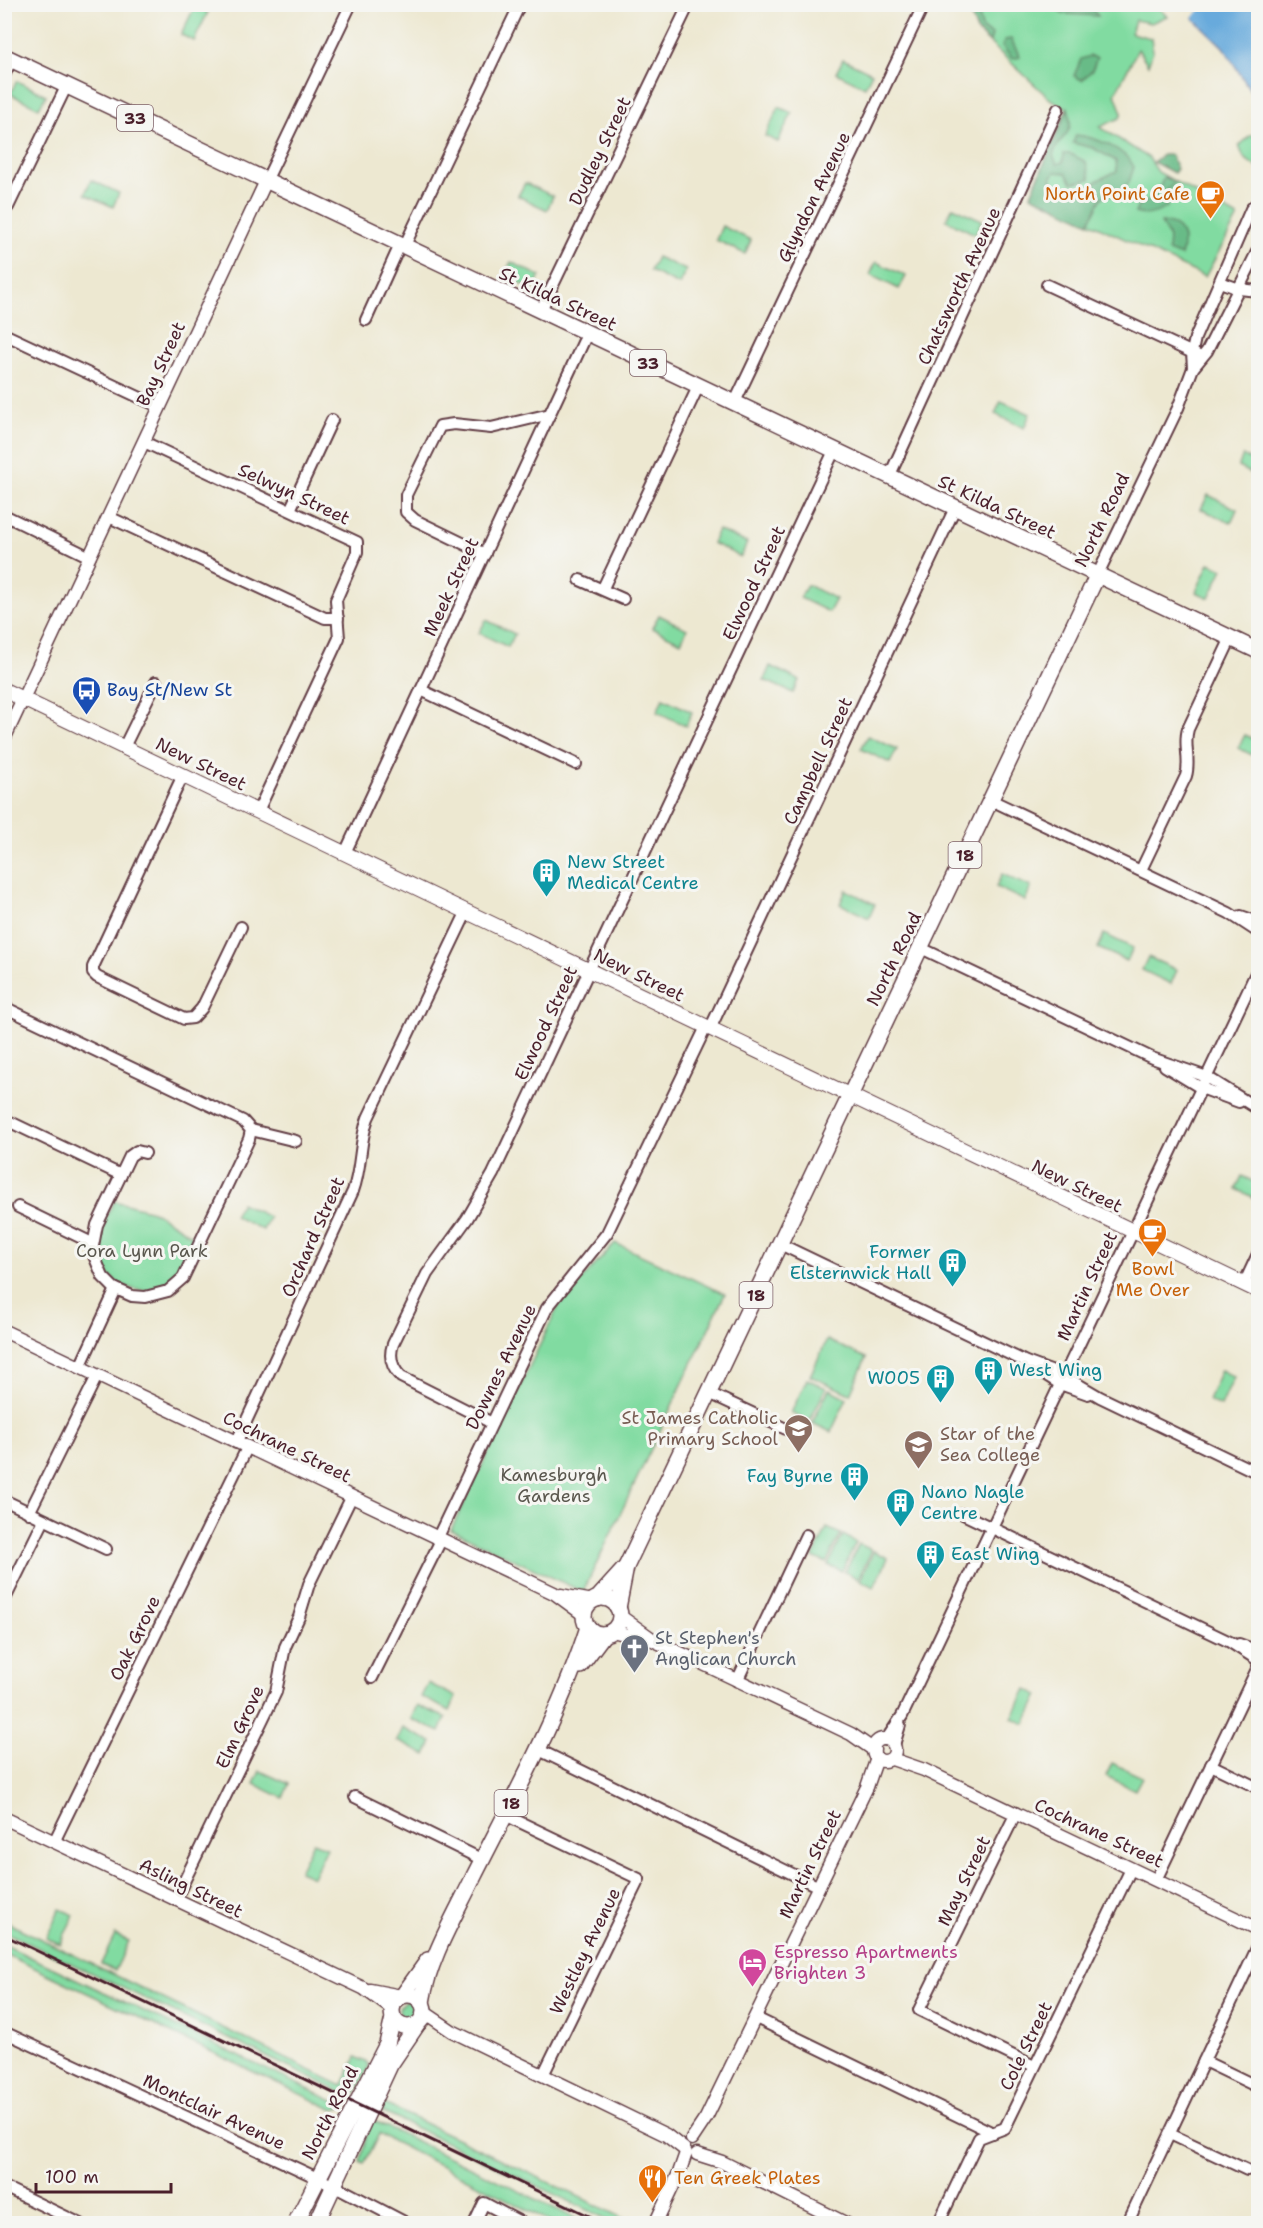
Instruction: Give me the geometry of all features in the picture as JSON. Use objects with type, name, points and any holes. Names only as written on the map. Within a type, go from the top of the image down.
[{"type":"main road","name":"St Kilda Street","points":[[8,58],[1258,651]]},
{"type":"main road","name":"North Road","points":[[619,1612],[626,1567],[1097,576]]},
{"type":"main road","name":"New Street","points":[[6,692],[1258,1291]]},
{"type":"main road","name":"North Road","points":[[595,1600],[626,1567]]},
{"type":"main road","points":[[595,1600],[609,1600],[619,1612]]},
{"type":"main road","name":"18","points":[[586,1621],[595,1600]]},
{"type":"main road","name":"18","points":[[608,1632],[619,1612]]},
{"type":"main road","name":"North Road","points":[[573,1676],[586,1621]]},
{"type":"main road","points":[[586,1621],[608,1632]]},
{"type":"main road","name":"North Road","points":[[316,2223],[390,2065],[421,2016],[427,1981],[448,1930],[573,1676],[608,1632]]},
{"type":"main road","name":"North Road","points":[[402,1996],[448,1930]]},
{"type":"main road","points":[[393,2014],[406,2027],[421,2016],[414,1995],[402,1996]]},
{"type":"main road","name":"18","points":[[393,2014],[402,1996]]},
{"type":"main road","name":"North Road","points":[[295,2223],[387,2044],[393,2014]]},
{"type":"street","name":"Bay Street","points":[[4,739],[351,4]]},
{"type":"street","points":[[366,320],[520,4]]},
{"type":"street","name":"Dudley Street","points":[[540,312],[689,4]]},
{"type":"street","name":"Glyndon Avenue","points":[[734,404],[924,4]]},
{"type":"street","points":[[4,75],[8,58]]},
{"type":"street","points":[[8,207],[67,86]]},
{"type":"street","name":"Chatsworth Avenue","points":[[889,477],[1058,109]]},
{"type":"street","name":"North Road","points":[[1193,368],[1192,352],[1195,338],[1251,209],[1258,202]]},
{"type":"street","name":"North Road","points":[[1097,576],[1178,408],[1193,368],[1203,357],[1258,250]]},
{"type":"street","points":[[1220,282],[1239,290],[1258,291]]},
{"type":"street","points":[[1047,285],[1203,357]]},
{"type":"street","points":[[4,334],[160,407]]},
{"type":"street","name":"Meek Street","points":[[345,853],[587,334]]},
{"type":"street","points":[[603,588],[698,387]]},
{"type":"street","points":[[485,554],[415,520],[406,512],[406,495],[440,426],[454,424],[491,428],[549,414]]},
{"type":"street","points":[[290,510],[332,420]]},
{"type":"street","name":"Selwyn Street","points":[[144,442],[357,542],[357,552],[336,600],[338,618]]},
{"type":"street","name":"Elwood Street","points":[[492,1423],[401,1377],[392,1365],[391,1352],[427,1274],[467,1219],[493,1174],[834,451]]},
{"type":"street","name":"Campbell Street","points":[[708,1028],[955,508]]},
{"type":"street","points":[[4,515],[90,557]]},
{"type":"street","points":[[109,517],[325,618],[338,618],[339,638],[258,811]]},
{"type":"street","points":[[580,580],[623,598]]},
{"type":"street","points":[[1141,870],[1186,776],[1187,732],[1231,638]]},
{"type":"street","points":[[124,747],[156,682]]},
{"type":"street","points":[[421,690],[576,764]]},
{"type":"street","points":[[183,775],[93,967],[93,973],[97,977],[190,1019],[196,1017],[202,1008],[241,927]]},
{"type":"street","points":[[991,800],[1229,913],[1258,932]]},
{"type":"street","name":"Orchard Street","points":[[241,1445],[353,1191],[359,1172],[361,1139],[368,1118],[467,911]]},
{"type":"street","points":[[1229,913],[1258,922]]},
{"type":"street","points":[[921,948],[1152,1058],[1201,1088],[1255,1107]]},
{"type":"street","name":"Martin Street","points":[[655,2223],[902,1716],[1258,969]]},
{"type":"street","points":[[4,1007],[243,1121],[250,1130],[296,1141]]},
{"type":"street","name":"Downes Avenue","points":[[372,1678],[547,1308],[607,1233],[708,1028]]},
{"type":"street","points":[[1152,1058],[1207,1077],[1255,1107]]},
{"type":"street","points":[[4,1119],[121,1175]]},
{"type":"street","points":[[145,1153],[137,1151],[130,1156],[92,1243],[99,1270],[119,1291],[139,1297],[161,1294],[183,1278],[249,1139],[250,1130]]},
{"type":"street","points":[[18,1207],[92,1243]]},
{"type":"street","points":[[780,1244],[1258,1473]]},
{"type":"street","points":[[1244,1284],[1258,1254]]},
{"type":"street","points":[[29,1513],[119,1291]]},
{"type":"street","name":"Cochrane Street","points":[[4,1331],[554,1593],[595,1600]]},
{"type":"street","points":[[709,1393],[786,1429]]},
{"type":"street","name":"Oak Grove","points":[[54,1842],[241,1445]]},
{"type":"street","name":"Elm Grove","points":[[175,1900],[276,1692],[285,1647],[299,1617],[309,1584],[351,1498]]},
{"type":"street","points":[[4,1500],[106,1549]]},
{"type":"street","points":[[963,1514],[1230,1642],[1258,1660]]},
{"type":"street","points":[[4,1601],[44,1520]]},
{"type":"street","points":[[737,1681],[806,1535]]},
{"type":"street","name":"Cochrane Street","points":[[554,1593],[586,1621]]},
{"type":"street","name":"Cochrane Street","points":[[619,1612],[655,1641],[1258,1929]]},
{"type":"street","name":"Cochrane Street","points":[[608,1632],[655,1641]]},
{"type":"street","points":[[1230,1642],[1258,1651]]},
{"type":"street","points":[[1156,1880],[1258,1667]]},
{"type":"street","points":[[537,1749],[819,1887]]},
{"type":"street","points":[[1211,1766],[1258,1788]]},
{"type":"street","points":[[355,1797],[483,1860]]},
{"type":"street","name":"May Street","points":[[1016,1813],[918,2010],[1034,2066]]},
{"type":"street","name":"Westley Avenue","points":[[505,1815],[639,1879],[543,2075]]},
{"type":"street","name":"Asling Street","points":[[4,1818],[363,1988],[402,1996]]},
{"type":"street","name":"Cole Street","points":[[938,2223],[980,2138],[1005,2128],[1131,1869]]},
{"type":"street","points":[[1127,2223],[1258,1946]]},
{"type":"street","name":"Asling Street","points":[[363,1988],[393,2014]]},
{"type":"street","points":[[421,2016],[847,2223]]},
{"type":"street","points":[[756,2018],[993,2133]]},
{"type":"street","name":"Montclair Avenue","points":[[4,2032],[334,2186],[408,2223]]},
{"type":"street","points":[[1204,2061],[1258,2087]]},
{"type":"street","points":[[1170,2133],[1247,2170]]},
{"type":"street","points":[[4,2187],[81,2223]]},
{"type":"street","points":[[474,2223],[484,2203],[524,2223]]},
{"type":"green space","points":[[967,5],[1155,5],[1167,16],[1151,23],[1135,20],[1131,33],[1151,38],[1153,51],[1148,65],[1138,49],[1115,94],[1122,113],[1120,118],[1100,127],[1149,158],[1158,172],[1238,217],[1205,277],[1031,195],[1067,108],[1050,99],[977,31]]},
{"type":"green space","points":[[967,5],[976,5],[983,30],[992,34],[990,43],[977,31]]},
{"type":"green space","points":[[1051,5],[1088,5],[1098,16],[1064,14]]},
{"type":"green space","points":[[195,6],[208,12],[194,41],[181,35]]},
{"type":"green space","points":[[1011,39],[1020,57],[1012,59],[1002,46],[1005,40]]},
{"type":"green space","points":[[1090,56],[1097,58],[1092,70],[1082,80],[1074,76],[1081,59]]},
{"type":"green space","points":[[843,59],[872,73],[865,87],[836,73]]},
{"type":"green space","points":[[17,81],[46,95],[39,108],[10,94]]},
{"type":"green space","points":[[779,107],[792,113],[778,142],[765,136]]},
{"type":"green space","points":[[1068,108],[1069,131],[1055,149],[1053,156],[1057,164],[1063,162],[1064,154],[1071,154],[1086,162],[1090,179],[1072,183],[1066,173],[1055,172],[1051,179],[1057,189],[1087,193],[1096,181],[1117,171],[1116,161],[1093,148],[1073,143],[1076,135],[1100,141],[1116,149],[1130,160],[1134,167],[1129,182],[1120,193],[1102,197],[1089,223],[1031,195]]},
{"type":"green space","points":[[1251,135],[1258,137],[1258,168],[1244,158],[1239,146]]},
{"type":"green space","points":[[1163,155],[1171,155],[1177,169],[1174,173],[1153,162]]},
{"type":"green space","points":[[1164,177],[1175,182],[1167,191],[1167,207],[1152,214],[1135,213],[1138,206],[1156,196]]},
{"type":"green space","points":[[91,180],[119,193],[113,207],[85,194]]},
{"type":"green space","points":[[525,183],[553,196],[547,210],[518,196]]},
{"type":"green space","points":[[953,207],[982,220],[975,234],[946,220]]},
{"type":"green space","points":[[1161,223],[1174,225],[1181,232],[1183,243],[1181,256],[1168,251],[1169,238]]},
{"type":"green space","points":[[722,226],[751,240],[745,254],[716,240]]},
{"type":"green space","points":[[657,257],[686,270],[679,285],[650,271]]},
{"type":"green space","points":[[511,262],[540,276],[533,289],[504,276]]},
{"type":"green space","points":[[876,262],[906,276],[899,289],[870,275]]},
{"type":"green space","points":[[1001,401],[1030,414],[1024,428],[995,414]]},
{"type":"green space","points":[[1243,456],[1258,464],[1258,476],[1238,467]]},
{"type":"green space","points":[[1208,495],[1237,509],[1231,523],[1201,509]]},
{"type":"green space","points":[[718,530],[747,543],[741,557],[712,543]]},
{"type":"green space","points":[[1209,563],[1223,569],[1209,598],[1196,592]]},
{"type":"green space","points":[[807,585],[836,599],[829,612],[800,598]]},
{"type":"green space","points":[[659,615],[687,629],[681,642],[652,628]]},
{"type":"green space","points":[[486,620],[515,634],[508,647],[479,633]]},
{"type":"green space","points":[[770,666],[799,680],[793,693],[764,680]]},
{"type":"green space","points":[[663,698],[692,712],[686,726],[657,712]]},
{"type":"green space","points":[[1245,735],[1258,741],[1258,758],[1238,748]]},
{"type":"green space","points":[[868,736],[897,749],[890,763],[861,749]]},
{"type":"green space","points":[[1002,874],[1031,887],[1025,901],[996,887]]},
{"type":"green space","points":[[846,890],[875,904],[869,918],[840,904]]},
{"type":"green space","points":[[1104,934],[1133,948],[1127,961],[1098,948]]},
{"type":"green space","points":[[1148,957],[1177,970],[1171,984],[1142,970]]},
{"type":"green space","points":[[1242,1176],[1258,1184],[1258,1200],[1236,1189]]},
{"type":"green space","name":"Cora Lynn Park","points":[[114,1201],[153,1211],[196,1238],[183,1268],[167,1285],[142,1290],[129,1288],[117,1283],[101,1263],[98,1249],[99,1236]]},
{"type":"green space","points":[[241,1203],[269,1217],[263,1230],[234,1216]]},
{"type":"green space","name":"Kamesburgh Gardens","points":[[615,1243],[725,1294],[583,1592],[451,1530],[559,1305]]},
{"type":"green space","points":[[827,1340],[866,1358],[850,1394],[810,1376]]},
{"type":"green space","points":[[1221,1370],[1234,1377],[1221,1406],[1208,1400]]},
{"type":"green space","points":[[807,1379],[826,1388],[809,1422],[791,1413]]},
{"type":"green space","points":[[829,1389],[847,1398],[831,1432],[812,1423]]},
{"type":"green space","points":[[827,1528],[841,1534],[826,1563],[813,1557]]},
{"type":"green space","points":[[843,1535],[856,1542],[842,1571],[828,1565]]},
{"type":"green space","points":[[859,1544],[872,1550],[858,1579],[845,1572]]},
{"type":"green space","points":[[874,1551],[888,1558],[874,1587],[860,1580]]},
{"type":"green space","points":[[428,1683],[456,1697],[450,1711],[421,1697]]},
{"type":"green space","points":[[1026,1689],[1039,1695],[1025,1724],[1012,1718]]},
{"type":"green space","points":[[417,1705],[446,1718],[440,1732],[411,1719]]},
{"type":"green space","points":[[403,1728],[432,1742],[426,1755],[397,1741]]},
{"type":"green space","points":[[1112,1763],[1142,1777],[1135,1790],[1106,1776]]},
{"type":"green space","points":[[260,1771],[289,1784],[283,1798],[254,1784]]},
{"type":"green space","points":[[313,1842],[327,1848],[313,1877],[299,1871]]},
{"type":"green space","points":[[60,1909],[74,1915],[60,1944],[46,1938]]},
{"type":"green space","points":[[4,1921],[342,2086],[356,2057],[366,2062],[369,2067],[353,2098],[5,1932]]},
{"type":"green space","points":[[115,1935],[129,1941],[115,1971],[101,1964]]},
{"type":"green space","points":[[5,1945],[346,2107],[334,2110],[5,1954]]},
{"type":"green space","points":[[404,2001],[412,2001],[417,2006],[415,2017],[404,2019],[399,2014],[399,2006]]},
{"type":"green space","points":[[383,2104],[634,2223],[615,2223],[376,2109]]},
{"type":"green space","points":[[371,2119],[585,2223],[553,2223],[379,2134],[364,2164],[360,2162]]},
{"type":"water","points":[[1179,5],[1258,5],[1258,103],[1223,47]]},
{"type":"pier","points":[[1176,4],[1194,5],[1200,10],[1192,18],[1226,52],[1258,106],[1220,49]]},
{"type":"railway","points":[[4,1935],[606,2224]]},
{"type":"place","name":"North Point Cafe","points":[[1211,220]]},
{"type":"place","name":"Bay St/New St","points":[[86,716]]},
{"type":"place","name":"New Street Medical Centre","points":[[546,898]]},
{"type":"place","name":"Bowl Me Over","points":[[1153,1258]]},
{"type":"place","name":"Former Elsternwick Hall","points":[[952,1288]]},
{"type":"place","name":"West Wing","points":[[988,1396]]},
{"type":"place","name":"W005","points":[[941,1404]]},
{"type":"place","name":"St James Catholic Primary School","points":[[799,1454]]},
{"type":"place","name":"Star of the Sea College","points":[[919,1470]]},
{"type":"place","name":"Fay Byrne","points":[[854,1502]]},
{"type":"place","name":"Nano Nagle Centre","points":[[900,1528]]},
{"type":"place","name":"East Wing","points":[[930,1580]]},
{"type":"place","name":"St Stephen's Anglican Church","points":[[634,1674]]},
{"type":"place","name":"Espresso Apartments Brighten 3","points":[[753,1988]]},
{"type":"place","name":"Ten Greek Plates","points":[[653,2204]]}]
